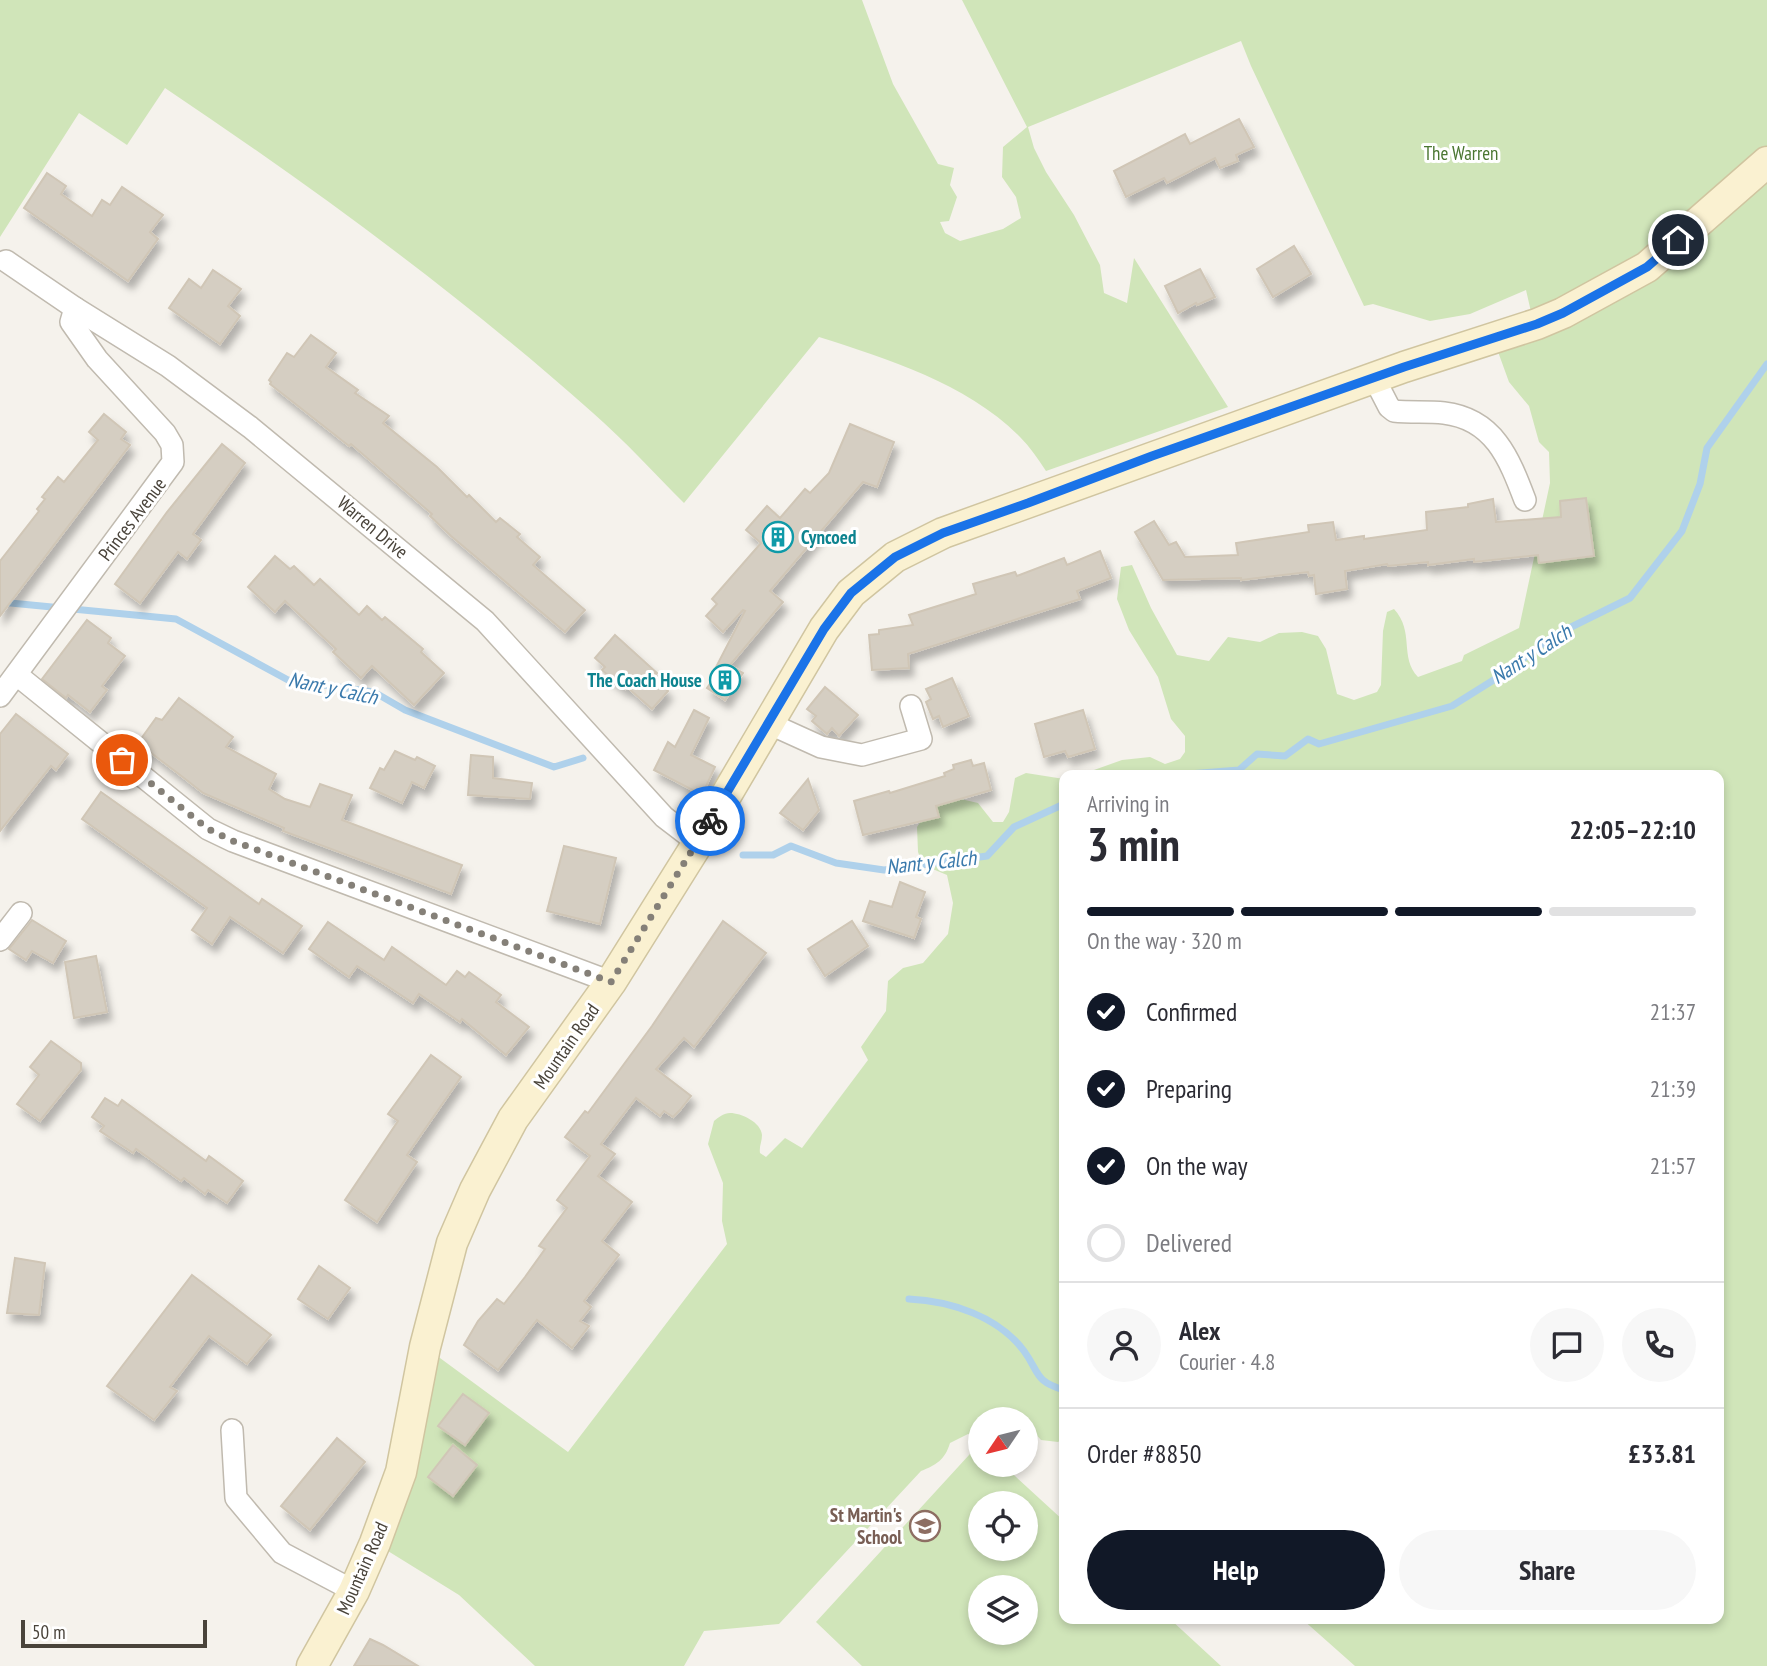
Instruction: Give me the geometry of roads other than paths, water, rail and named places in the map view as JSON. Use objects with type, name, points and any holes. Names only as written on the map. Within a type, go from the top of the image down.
[{"type":"main road","name":"Mountain Road","points":[[312,1666],[354,1591],[376,1543],[401,1472],[425,1347],[453,1243],[475,1190],[513,1119],[611,982],[698,843],[824,629],[851,593],[895,557],[943,533],[1152,456],[1537,324],[1647,267],[1767,162]]},
{"type":"street","name":"Warren Drive","points":[[6,261],[168,366],[250,427],[485,621],[664,817],[698,843]]},
{"type":"street","name":"Princes Avenue","points":[[0,696],[173,462],[173,444],[165,433],[102,364],[71,322],[75,308]]},
{"type":"street","points":[[1374,378],[1389,407],[1394,411],[1446,413],[1465,416],[1475,421],[1490,434],[1509,459],[1525,500]]},
{"type":"street","points":[[17,675],[208,829],[233,841],[611,982]]},
{"type":"street","points":[[768,723],[821,747],[862,755],[921,739],[911,706]]},
{"type":"street","points":[[0,940],[21,913]]},
{"type":"street","points":[[232,1430],[236,1498],[282,1553],[354,1591]]},
{"type":"waterway","name":"Nant y Calch","points":[[1239,770],[1257,754],[1285,756],[1308,739],[1319,744],[1452,706],[1500,676],[1555,635],[1630,598],[1682,531],[1700,484],[1707,448],[1767,364]]},
{"type":"waterway","name":"Nant y Calch","points":[[0,602],[176,619],[288,680],[374,692],[405,710],[554,767],[583,758]]},
{"type":"waterway","name":"Nant y Calch","points":[[743,855],[773,855],[791,846],[836,863],[884,870],[987,856],[1014,827],[1059,806]]},
{"type":"waterway","points":[[909,1299],[957,1307],[1001,1328],[1024,1351],[1042,1380],[1059,1388]]},
{"type":"place","name":"Cyncoed","points":[[778,537]]},
{"type":"place","name":"The Coach House","points":[[725,680]]},
{"type":"place","name":"St Martin's School","points":[[925,1526]]},
{"type":"park label","name":"The Warren","points":[[1461,153]]}]
